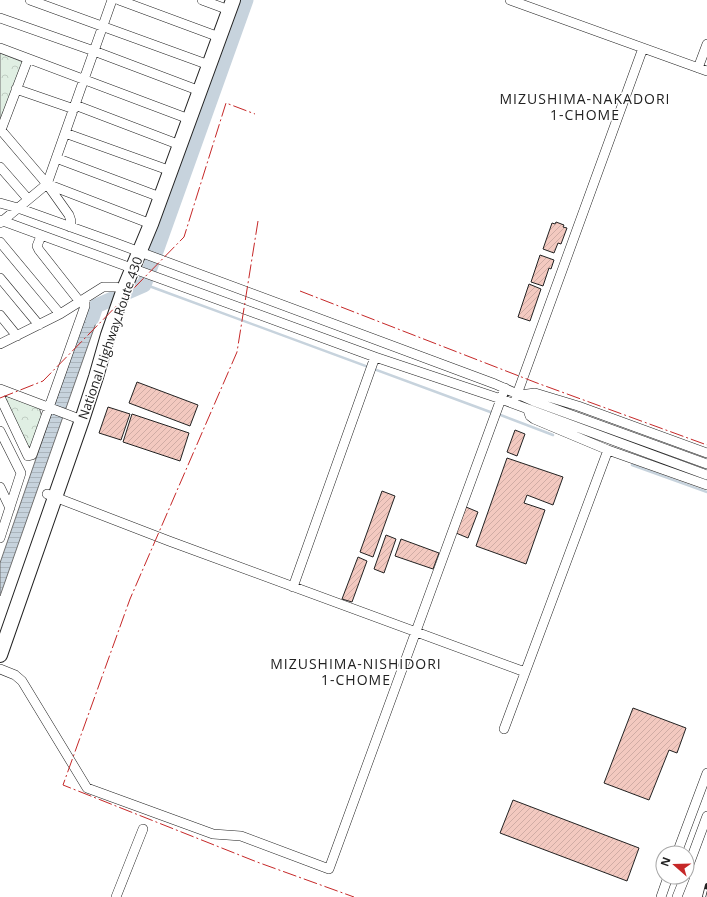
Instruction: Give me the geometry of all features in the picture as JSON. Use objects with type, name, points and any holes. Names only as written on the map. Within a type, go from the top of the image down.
[{"type":"highway","name":"National Highway Route 430","points":[[0,655],[74,417],[89,374],[100,332],[116,296],[134,269],[140,253],[146,222],[186,118],[227,4]]},
{"type":"highway","name":"National Highway Route 430","points":[[0,626],[51,495]]},
{"type":"street","points":[[30,0],[205,63]]},
{"type":"street","points":[[1,222],[47,184],[112,0]]},
{"type":"street","points":[[119,0],[215,36]]},
{"type":"street","points":[[202,0],[227,4]]},
{"type":"street","points":[[510,0],[703,70],[707,44]]},
{"type":"street","points":[[0,18],[94,51],[196,90]]},
{"type":"street","points":[[0,48],[186,118]]},
{"type":"street","points":[[513,404],[519,394],[643,48]]},
{"type":"street","points":[[28,59],[0,130],[47,184],[69,215],[71,221],[70,227]]},
{"type":"street","points":[[16,89],[74,107],[176,144]]},
{"type":"street","points":[[65,133],[166,170]]},
{"type":"street","points":[[56,158],[156,196]]},
{"type":"street","points":[[0,168],[28,199]]},
{"type":"street","points":[[47,184],[146,222]]},
{"type":"street","points":[[0,203],[70,227],[505,388],[533,401],[644,446],[707,475]]},
{"type":"street","points":[[1,222],[375,357],[501,399],[528,410],[707,464]]},
{"type":"street","points":[[0,397],[28,456],[32,455],[51,408],[85,306],[83,301],[39,250],[37,246],[41,236]]},
{"type":"street","points":[[0,242],[60,314]]},
{"type":"street","points":[[0,278],[39,325]]},
{"type":"street","points":[[0,344],[60,314],[83,301],[103,287],[116,296]]},
{"type":"street","points":[[0,315],[17,336]]},
{"type":"street","points":[[293,587],[375,357]]},
{"type":"street","points":[[0,669],[16,675],[22,681],[88,788],[213,834],[241,836],[328,869],[505,388]]},
{"type":"street","points":[[0,389],[74,417]]},
{"type":"street","points":[[519,394],[535,393],[578,406],[707,453]]},
{"type":"street","points":[[528,410],[530,416],[534,419],[568,434],[608,450],[707,485]]},
{"type":"street","points":[[0,431],[21,473],[10,508],[2,525],[0,538]]},
{"type":"street","points":[[504,729],[608,450]]},
{"type":"street","points":[[0,487],[10,508]]},
{"type":"street","points":[[51,495],[293,587],[525,672]]},
{"type":"street","points":[[680,845],[707,773]]},
{"type":"street","points":[[695,848],[707,816]]},
{"type":"street","points":[[116,897],[143,829]]},
{"type":"street","points":[[661,897],[665,885]]},
{"type":"street","points":[[677,897],[682,885]]},
{"type":"green space","points":[[0,53],[23,62],[0,122]]},
{"type":"green space","points":[[3,395],[39,407],[42,417],[31,447],[27,446]]},
{"type":"shaded area","points":[[105,297],[0,596],[0,563],[89,305],[93,301]]},
{"type":"building","points":[[556,222],[567,228],[561,244],[558,243],[554,253],[543,249],[552,223],[555,224]]},
{"type":"building","points":[[540,255],[554,260],[551,269],[549,268],[543,286],[531,282]]},
{"type":"building","points":[[529,284],[541,289],[530,321],[518,317]]},
{"type":"building","points":[[137,382],[198,405],[190,426],[129,403]]},
{"type":"building","points":[[108,407],[130,414],[121,440],[99,433]]},
{"type":"building","points":[[132,414],[189,433],[180,461],[123,442]]},
{"type":"building","points":[[515,430],[525,434],[517,456],[507,452]]},
{"type":"building","points":[[507,458],[563,477],[553,505],[527,495],[524,503],[545,510],[526,564],[476,546]]},
{"type":"building","points":[[382,491],[395,496],[373,557],[360,552]]},
{"type":"building","points":[[466,507],[478,512],[468,538],[456,533]]},
{"type":"building","points":[[386,535],[396,539],[384,573],[374,569]]},
{"type":"building","points":[[401,539],[439,553],[433,569],[395,556]]},
{"type":"building","points":[[358,557],[367,561],[352,602],[342,599]]},
{"type":"building","points":[[633,708],[686,728],[677,753],[669,750],[649,800],[604,783]]},
{"type":"building","points":[[513,800],[639,848],[627,881],[500,833]]},
{"type":"waterway","points":[[92,318],[96,306],[144,285],[246,0]]},
{"type":"waterway","points":[[147,286],[162,249],[251,0]]},
{"type":"waterway","points":[[149,286],[493,413]]},
{"type":"waterway","points":[[498,414],[553,435]]},
{"type":"waterway","points":[[632,465],[707,492]]},
{"type":"railway","points":[[704,897],[707,885]]},
{"type":"power","points":[[0,398],[43,381],[184,237],[226,103],[255,114]]},
{"type":"power","points":[[258,221],[237,352],[130,599],[63,785],[257,862],[354,897]]},
{"type":"power","points":[[300,291],[537,383],[707,445]]},
{"type":"district","name":"MIZUSHIMA-NAKADORI 1-CHOME","points":[[585,106]]},
{"type":"district","name":"MIZUSHIMA-NISHIDORI 1-CHOME","points":[[356,672]]}]
